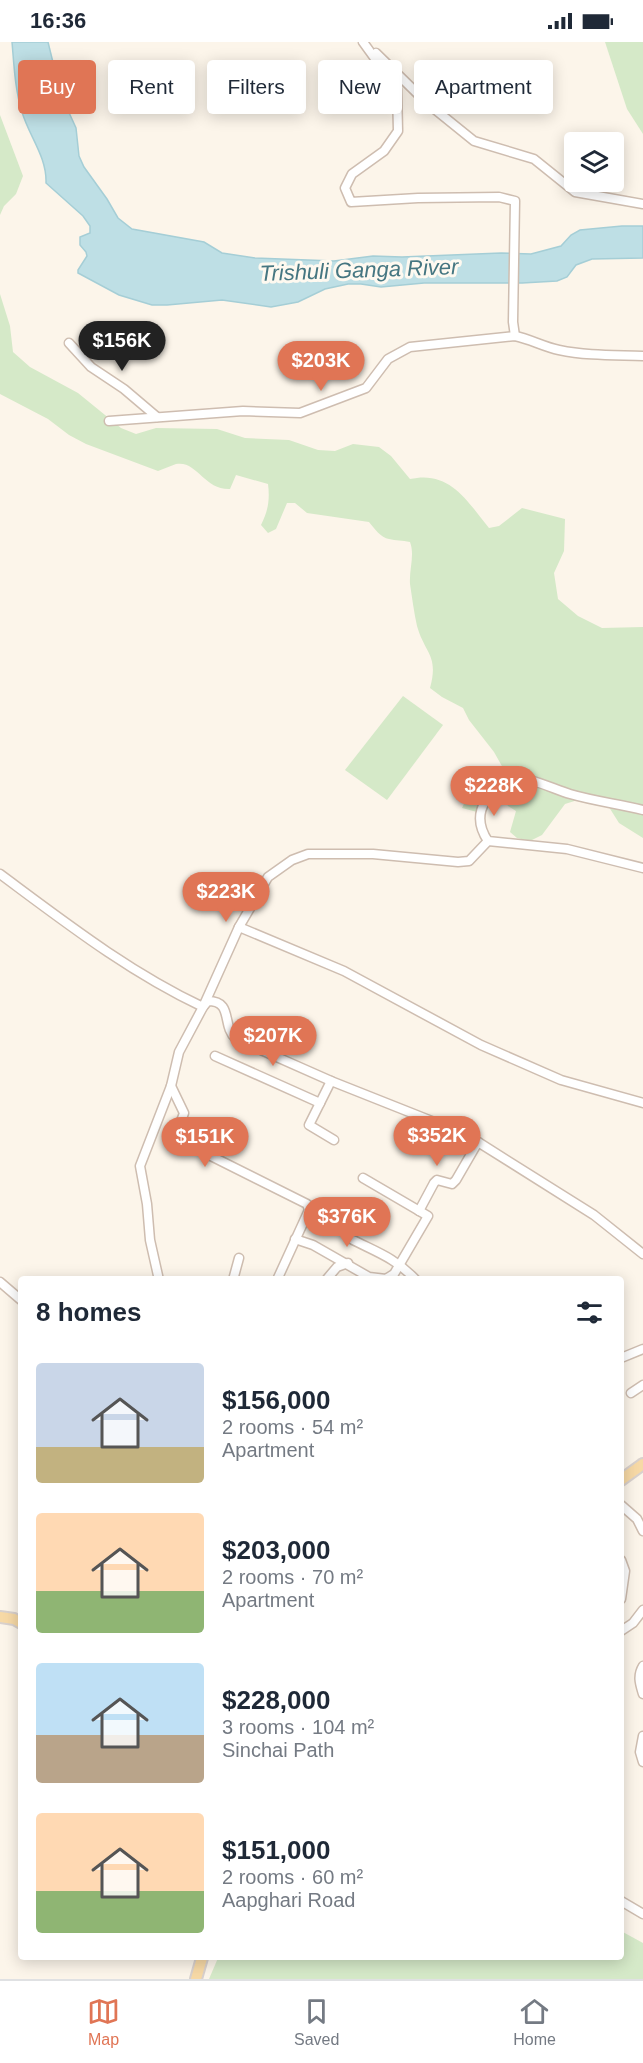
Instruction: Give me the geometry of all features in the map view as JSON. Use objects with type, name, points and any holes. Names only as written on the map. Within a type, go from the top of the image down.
[{"type":"main road","points":[[624,1478],[643,1464]]},
{"type":"main road","points":[[0,1617],[17,1621]]},
{"type":"main road","points":[[196,1979],[201,1960]]},
{"type":"street","points":[[364,42],[427,104],[474,141],[534,159],[575,192],[643,204]]},
{"type":"street","points":[[364,42],[396,89],[398,131],[384,151],[352,174],[345,188],[351,202],[499,197],[515,201],[513,322],[515,336]]},
{"type":"street","points":[[109,421],[243,411],[300,412],[366,388],[388,359],[410,346],[515,336],[526,338],[540,345],[582,354],[643,356]]},
{"type":"street","points":[[69,343],[91,367],[124,389],[157,417]]},
{"type":"street","points":[[488,841],[482,832],[480,819],[484,803],[507,778],[520,778],[572,795],[643,810]]},
{"type":"street","points":[[488,841],[567,849],[643,868]]},
{"type":"street","points":[[158,1276],[150,1240],[147,1204],[140,1166],[171,1086],[179,1052],[203,1007],[239,927],[268,877],[292,860],[308,854],[392,855],[458,862],[469,861],[488,841]]},
{"type":"street","points":[[0,874],[103,951],[165,989],[203,1007]]},
{"type":"street","points":[[239,927],[344,971],[477,1043],[561,1080],[643,1103]]},
{"type":"street","points":[[203,1007],[208,1001],[218,1002],[225,1009],[229,1031],[236,1039],[331,1081],[457,1131],[478,1142],[594,1215],[643,1254]]},
{"type":"street","points":[[215,1056],[320,1103]]},
{"type":"street","points":[[331,1081],[309,1125],[334,1140]]},
{"type":"street","points":[[171,1086],[184,1113],[177,1135],[179,1140],[307,1204],[309,1210],[279,1276]]},
{"type":"street","points":[[419,1210],[437,1180],[452,1184],[456,1180],[478,1142]]},
{"type":"street","points":[[363,1178],[428,1216],[401,1264],[391,1276]]},
{"type":"street","points":[[295,1239],[313,1245],[368,1276]]},
{"type":"street","points":[[353,1240],[401,1264],[412,1276]]},
{"type":"street","points":[[234,1276],[239,1258]]},
{"type":"street","points":[[329,1276],[337,1267],[348,1263]]},
{"type":"street","points":[[0,1282],[18,1297]]},
{"type":"street","points":[[624,1357],[643,1349]]},
{"type":"street","points":[[631,1393],[643,1384]]},
{"type":"street","points":[[624,1508],[637,1519],[643,1531]]},
{"type":"street","points":[[624,1629],[633,1623],[643,1610]]},
{"type":"street","points":[[0,1612],[17,1621]]},
{"type":"street","points":[[643,1666],[639,1673],[643,1694]]},
{"type":"street","points":[[643,1736],[640,1752],[643,1762]]},
{"type":"street","points":[[624,1902],[643,1914]]},
{"type":"green space","points":[[605,42],[643,42],[643,134],[627,109]]},
{"type":"green space","points":[[0,115],[23,176],[16,194],[4,206],[0,215]]},
{"type":"green space","points":[[0,294],[10,326],[13,352],[30,367],[78,393],[121,428],[136,434],[156,428],[217,429],[245,438],[289,440],[318,450],[335,451],[353,444],[379,447],[391,456],[410,479],[424,477],[447,483],[465,498],[489,528],[499,526],[522,508],[565,519],[564,551],[554,573],[558,599],[578,616],[602,628],[643,627],[643,838],[619,823],[607,804],[584,798],[565,804],[542,835],[530,841],[517,838],[510,832],[516,811],[508,806],[499,793],[477,812],[462,808],[478,774],[493,780],[503,768],[463,708],[430,688],[432,661],[417,626],[410,584],[412,552],[410,542],[383,537],[369,522],[307,513],[295,503],[287,503],[276,529],[268,533],[261,525],[268,505],[268,484],[236,475],[230,489],[221,488],[190,466],[183,464],[176,464],[158,471],[86,444],[69,435],[48,419],[0,394]]},
{"type":"green space","points":[[403,696],[443,725],[387,800],[345,770]]},
{"type":"green space","points":[[624,1933],[643,1943],[643,1979],[209,1979],[217,1960],[624,1960]]},
{"type":"water","points":[[12,42],[48,42],[52,60],[18,60],[18,93]]},
{"type":"water","name":"Trishuli Ganga River","points":[[23,114],[70,114],[76,128],[79,156],[84,167],[118,218],[132,229],[204,242],[222,253],[255,258],[334,261],[373,256],[531,254],[561,246],[571,235],[580,230],[643,226],[643,258],[592,259],[576,265],[567,277],[557,281],[424,283],[381,287],[348,284],[325,289],[298,302],[271,307],[222,300],[152,305],[119,295],[78,273],[87,256],[80,245],[80,237],[90,233],[90,226],[83,216],[46,183],[44,164]]}]
